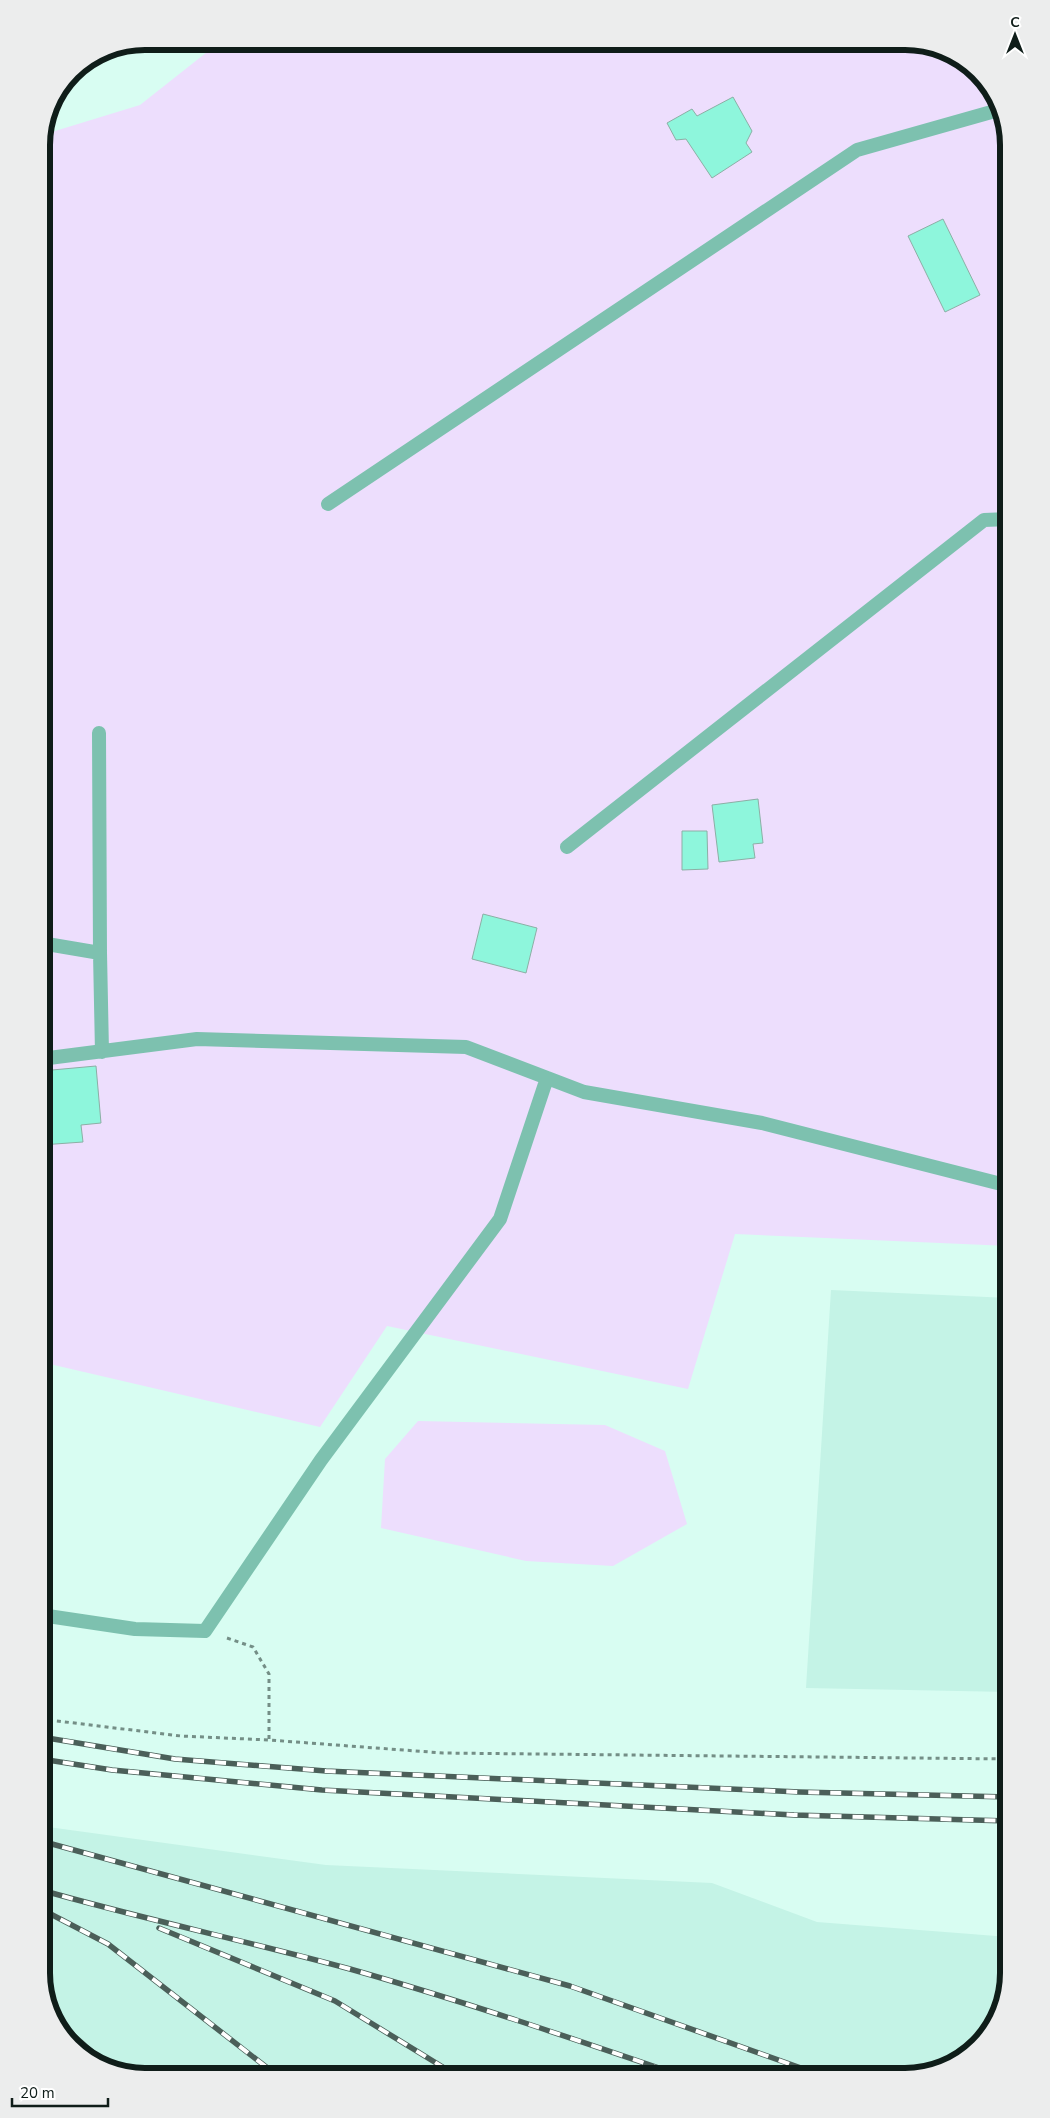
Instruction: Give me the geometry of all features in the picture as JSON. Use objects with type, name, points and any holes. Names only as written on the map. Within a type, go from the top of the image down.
[{"type":"lane","points":[[328,504],[857,150],[994,110]]},
{"type":"lane","points":[[567,847],[984,520],[1000,519]]},
{"type":"lane","points":[[99,733],[102,1052]]},
{"type":"lane","points":[[50,945],[100,953]]},
{"type":"lane","points":[[50,1058],[197,1039],[466,1047],[584,1092],[762,1123],[1000,1184]]},
{"type":"lane","points":[[50,1616],[135,1629],[205,1631],[320,1460],[500,1219],[547,1078]]},
{"type":"path","points":[[205,1631],[253,1647],[269,1674],[269,1740]]},
{"type":"path","points":[[50,1720],[181,1736],[269,1740],[443,1753],[1000,1759]]},
{"type":"shaded area","points":[[210,50],[911,50],[936,55],[947,60],[968,74],[980,87],[995,114],[1000,145],[1000,1246],[735,1234],[688,1389],[387,1326],[320,1427],[50,1364],[50,139],[51,132],[140,105]]},
{"type":"shaded area","points":[[831,1290],[1000,1298],[1000,1692],[806,1688]]},
{"type":"shaded area","points":[[418,1421],[605,1425],[665,1451],[687,1524],[613,1566],[526,1561],[381,1528],[385,1459]]},
{"type":"shaded area","points":[[50,1827],[326,1865],[712,1883],[817,1922],[1000,1936],[998,1992],[995,2004],[984,2026],[968,2044],[947,2058],[924,2066],[905,2068],[139,2068],[114,2063],[92,2052],[70,2031],[55,2004],[50,1979]]},
{"type":"building","points":[[733,97],[752,131],[746,143],[752,152],[712,178],[686,139],[676,140],[667,123],[692,109],[697,116]]},
{"type":"building","points":[[943,219],[980,295],[945,312],[908,236]]},
{"type":"building","points":[[758,799],[763,843],[753,844],[755,858],[719,862],[712,805]]},
{"type":"building","points":[[682,831],[707,831],[708,869],[682,870]]},
{"type":"building","points":[[483,914],[537,928],[526,973],[472,959]]},
{"type":"building","points":[[96,1066],[101,1123],[81,1125],[83,1142],[50,1144],[50,1070]]},
{"type":"railway","points":[[50,1738],[175,1759],[326,1771],[799,1792],[1000,1797]]},
{"type":"railway","points":[[50,1760],[112,1770],[322,1790],[794,1815],[1000,1821]]},
{"type":"railway","points":[[50,1843],[570,1986],[801,2068]]},
{"type":"railway","points":[[50,1892],[392,1981],[658,2068]]},
{"type":"railway","points":[[50,1914],[108,1944],[267,2068]]},
{"type":"railway","points":[[159,1928],[335,2001],[444,2068]]},
{"type":"railway","points":[[74,2036],[92,2052]]}]
